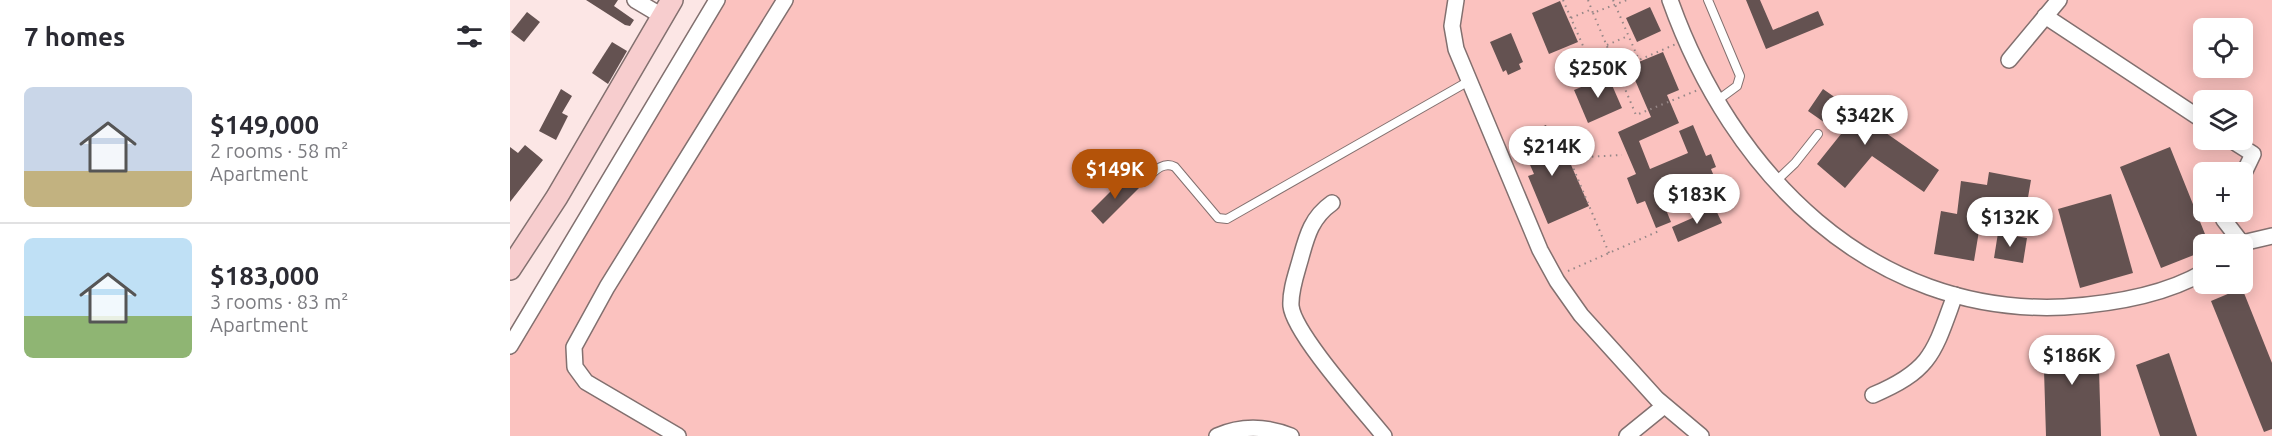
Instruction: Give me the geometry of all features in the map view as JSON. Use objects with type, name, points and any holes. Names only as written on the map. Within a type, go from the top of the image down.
[{"type":"street","points":[[510,269],[557,197],[667,8],[635,0]]},
{"type":"street","points":[[510,346],[717,0]]},
{"type":"street","points":[[678,436],[586,381],[575,367],[574,347],[607,287],[785,0]]},
{"type":"street","points":[[1456,0],[1452,17],[1454,38],[1469,81],[1554,277],[1581,315],[1664,406],[1701,436]]},
{"type":"street","points":[[1670,0],[1718,100],[1743,140],[1775,183],[1799,208],[1858,252],[1896,273],[1955,295],[2024,306],[2081,306],[2146,294],[2193,278]]},
{"type":"street","points":[[2009,60],[2059,0]]},
{"type":"street","points":[[2046,16],[2193,114]]},
{"type":"street","points":[[2247,150],[2253,154],[2249,162]]},
{"type":"street","points":[[1332,203],[1316,217],[1306,238],[1293,291],[1292,309],[1315,348],[1384,436]]},
{"type":"street","points":[[2253,240],[2272,236]]},
{"type":"street","points":[[1873,395],[1898,384],[1921,368],[1935,351],[1955,295]]},
{"type":"street","points":[[1627,436],[1664,406]]},
{"type":"street","points":[[1217,436],[1233,429],[1254,426],[1291,436]]},
{"type":"lane","points":[[1708,0],[1740,76],[1737,86],[1718,100]]},
{"type":"lane","points":[[1143,182],[1163,165],[1170,164],[1218,218],[1227,219],[1469,81]]},
{"type":"lane","points":[[1775,183],[1795,164],[1818,134]]},
{"type":"path","points":[[1563,0],[1597,78],[1687,39]]},
{"type":"path","points":[[1588,0],[1636,115],[1710,86]]},
{"type":"path","points":[[1612,0],[1639,60]]},
{"type":"path","points":[[1593,13],[1627,0]]},
{"type":"path","points":[[1571,18],[1592,9]]},
{"type":"path","points":[[1607,45],[1628,36]]},
{"type":"path","points":[[1609,253],[1569,158],[1622,155]]},
{"type":"path","points":[[1554,277],[1659,231]]},
{"type":"shaded area","points":[[725,0],[2272,0],[2272,436],[510,436],[510,354]]},
{"type":"building","points":[[586,0],[618,0],[614,6],[634,20],[630,26],[625,25]]},
{"type":"building","points":[[1746,0],[1760,0],[1773,30],[1818,11],[1824,25],[1766,49]]},
{"type":"building","points":[[1560,1],[1578,42],[1549,54],[1532,13]]},
{"type":"building","points":[[1650,7],[1661,31],[1637,42],[1626,18]]},
{"type":"building","points":[[527,12],[540,22],[524,42],[511,32]]},
{"type":"building","points":[[1511,33],[1523,62],[1519,64],[1521,69],[1508,75],[1506,70],[1503,72],[1490,42]]},
{"type":"building","points":[[612,42],[627,51],[608,84],[592,73]]},
{"type":"building","points":[[1663,52],[1679,90],[1667,95],[1679,123],[1639,141],[1650,169],[1688,153],[1679,131],[1693,125],[1706,156],[1711,154],[1716,167],[1711,169],[1723,198],[1708,204],[1700,185],[1662,200],[1671,222],[1656,228],[1645,201],[1637,204],[1627,178],[1636,174],[1618,132],[1651,117],[1629,66]]},
{"type":"building","points":[[1608,76],[1622,108],[1588,123],[1574,90]]},
{"type":"building","points":[[561,89],[572,96],[562,113],[568,116],[556,140],[539,131]]},
{"type":"building","points":[[1823,89],[1939,170],[1924,192],[1872,156],[1845,188],[1817,164],[1841,134],[1808,111]]},
{"type":"building","points":[[1546,125],[1561,161],[1568,158],[1589,206],[1548,224],[1528,176],[1534,174],[1518,137]]},
{"type":"building","points":[[525,145],[543,160],[510,202],[510,147],[518,153]]},
{"type":"building","points":[[2170,147],[2193,204],[2193,222],[2200,222],[2205,234],[2193,234],[2193,255],[2161,268],[2120,167]]},
{"type":"building","points":[[1989,172],[2031,180],[2026,209],[1984,201],[1974,261],[1934,254],[1941,211],[1957,214],[1961,181],[1987,185]]},
{"type":"building","points":[[1127,175],[1139,188],[1103,224],[1091,211]]},
{"type":"building","points":[[2111,194],[2133,273],[2080,288],[2058,209]]},
{"type":"building","points":[[1715,208],[1722,223],[1678,242],[1672,227]]},
{"type":"building","points":[[1998,233],[2027,238],[2023,263],[1994,258]]},
{"type":"building","points":[[2228,294],[2244,294],[2272,363],[2272,429],[2264,432],[2211,301]]},
{"type":"building","points":[[2098,336],[2101,436],[2046,436],[2043,337]]},
{"type":"building","points":[[2169,353],[2197,436],[2160,436],[2136,365]]}]
